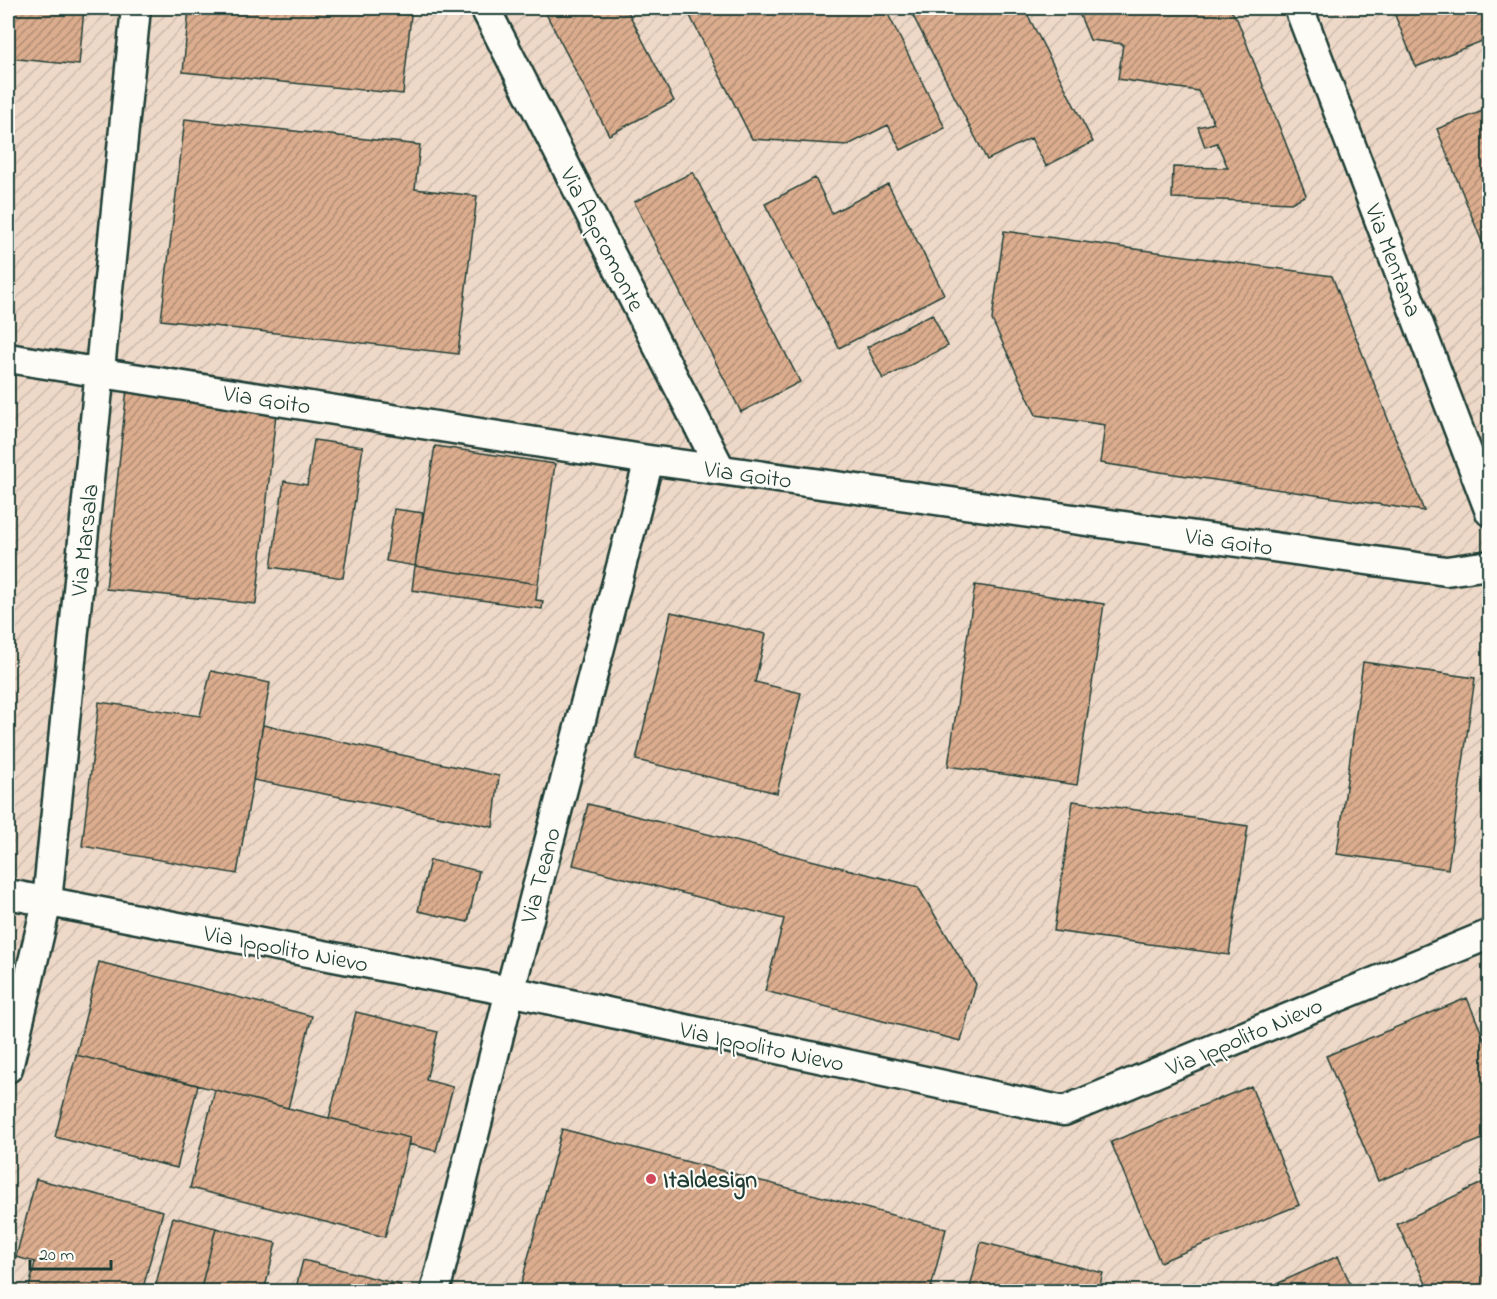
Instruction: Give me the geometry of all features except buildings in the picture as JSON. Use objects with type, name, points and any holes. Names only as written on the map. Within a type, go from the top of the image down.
[{"type":"street","name":"Via Marsala","points":[[8,1068],[47,902],[136,8]]},
{"type":"street","name":"Via Aspromonte","points":[[485,8],[721,470]]},
{"type":"street","name":"Via Mentana","points":[[1299,8],[1490,512]]},
{"type":"street","name":"Via Goito","points":[[8,358],[648,460],[1446,571],[1490,565]]},
{"type":"street","name":"Via Teano","points":[[435,1292],[510,991],[648,460]]},
{"type":"street","name":"Via Ippolito Nievo","points":[[8,894],[510,991],[1064,1111],[1490,934]]},
{"type":"shaded area","points":[[8,8],[1489,8],[1489,1291],[8,1291]]},
{"type":"place","name":"Italdesign","points":[[651,1179]]}]
